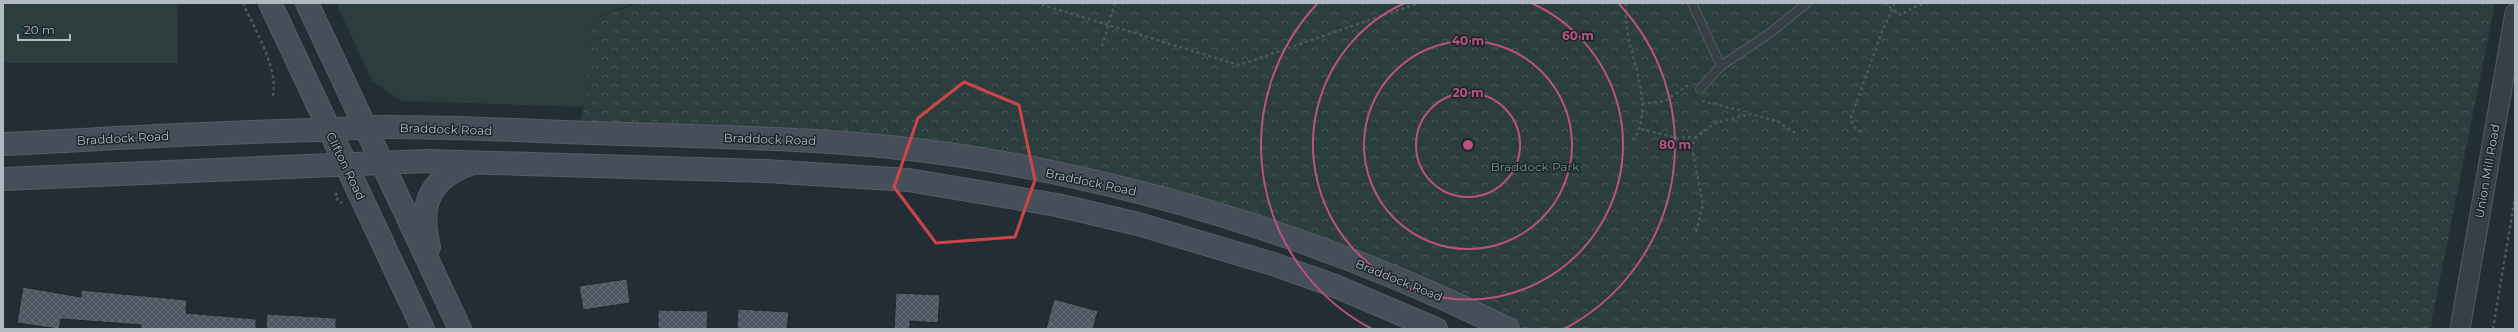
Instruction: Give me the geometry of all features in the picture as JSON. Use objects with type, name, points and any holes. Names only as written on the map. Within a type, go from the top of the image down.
[{"type":"main road","name":"Clifton Road","points":[[270,3],[423,329]]},
{"type":"main road","points":[[307,3],[460,329]]},
{"type":"main road","name":"Braddock Road","points":[[3,144],[364,127],[782,138],[888,146],[982,159],[1121,187],[1274,232],[1385,274],[1469,310],[1508,329]]},
{"type":"main road","points":[[435,276],[425,218],[429,196],[432,189],[450,172],[473,162]]},
{"type":"main road","points":[[3,178],[382,163],[473,162],[840,175],[908,180],[985,192],[1138,224],[1207,244],[1335,286],[1436,329]]},
{"type":"street","name":"Union Mill Road","points":[[2460,329],[2515,14]]},
{"type":"lane","points":[[1692,3],[1721,66]]},
{"type":"lane","points":[[1700,89],[1721,66],[1770,33],[1807,3]]},
{"type":"path","points":[[243,3],[270,67],[274,84],[272,99]]},
{"type":"path","points":[[1036,3],[1239,64],[1419,3]]},
{"type":"path","points":[[1102,46],[1115,3]]},
{"type":"path","points":[[1626,3],[1630,42],[1642,104],[1641,129],[1633,141]]},
{"type":"path","points":[[1884,3],[1901,15],[1914,7],[1926,3]]},
{"type":"path","points":[[1861,132],[1853,126],[1851,118],[1881,34],[1895,3]]},
{"type":"path","points":[[1642,104],[1665,101],[1692,82]]},
{"type":"path","points":[[1699,99],[1739,110],[1740,115]]},
{"type":"path","points":[[1696,232],[1703,205],[1692,147],[1696,137],[1715,123],[1740,115],[1750,114],[1777,121],[1798,135]]},
{"type":"path","points":[[1641,129],[1677,138],[1696,137]]},
{"type":"path","points":[[2493,329],[2515,197]]},
{"type":"highlighted area","points":[[964,82],[1019,105],[1035,180],[1015,237],[936,243],[894,187],[918,118]]},
{"type":"green space","points":[[3,3],[177,3],[178,63],[3,63]]},
{"type":"green space","points":[[328,3],[633,3],[591,20],[585,107],[402,101],[372,81],[337,5]]},
{"type":"green space","name":"Braddock Park","points":[[639,3],[2495,3],[2430,329],[1497,329],[1378,271],[1121,187],[982,159],[576,133],[585,106],[591,20]]},
{"type":"building","points":[[627,279],[630,303],[583,310],[579,286]]},
{"type":"building","points":[[23,287],[81,297],[81,290],[187,300],[186,313],[256,319],[256,329],[141,329],[141,325],[61,319],[59,329],[17,323]]},
{"type":"building","points":[[896,293],[940,295],[938,323],[910,321],[910,329],[894,329]]},
{"type":"building","points":[[1054,299],[1098,311],[1093,329],[1046,329]]},
{"type":"building","points":[[738,309],[789,312],[787,329],[737,329]]},
{"type":"building","points":[[658,310],[708,311],[707,329],[658,329]]},
{"type":"building","points":[[267,314],[336,318],[336,329],[266,329]]}]
